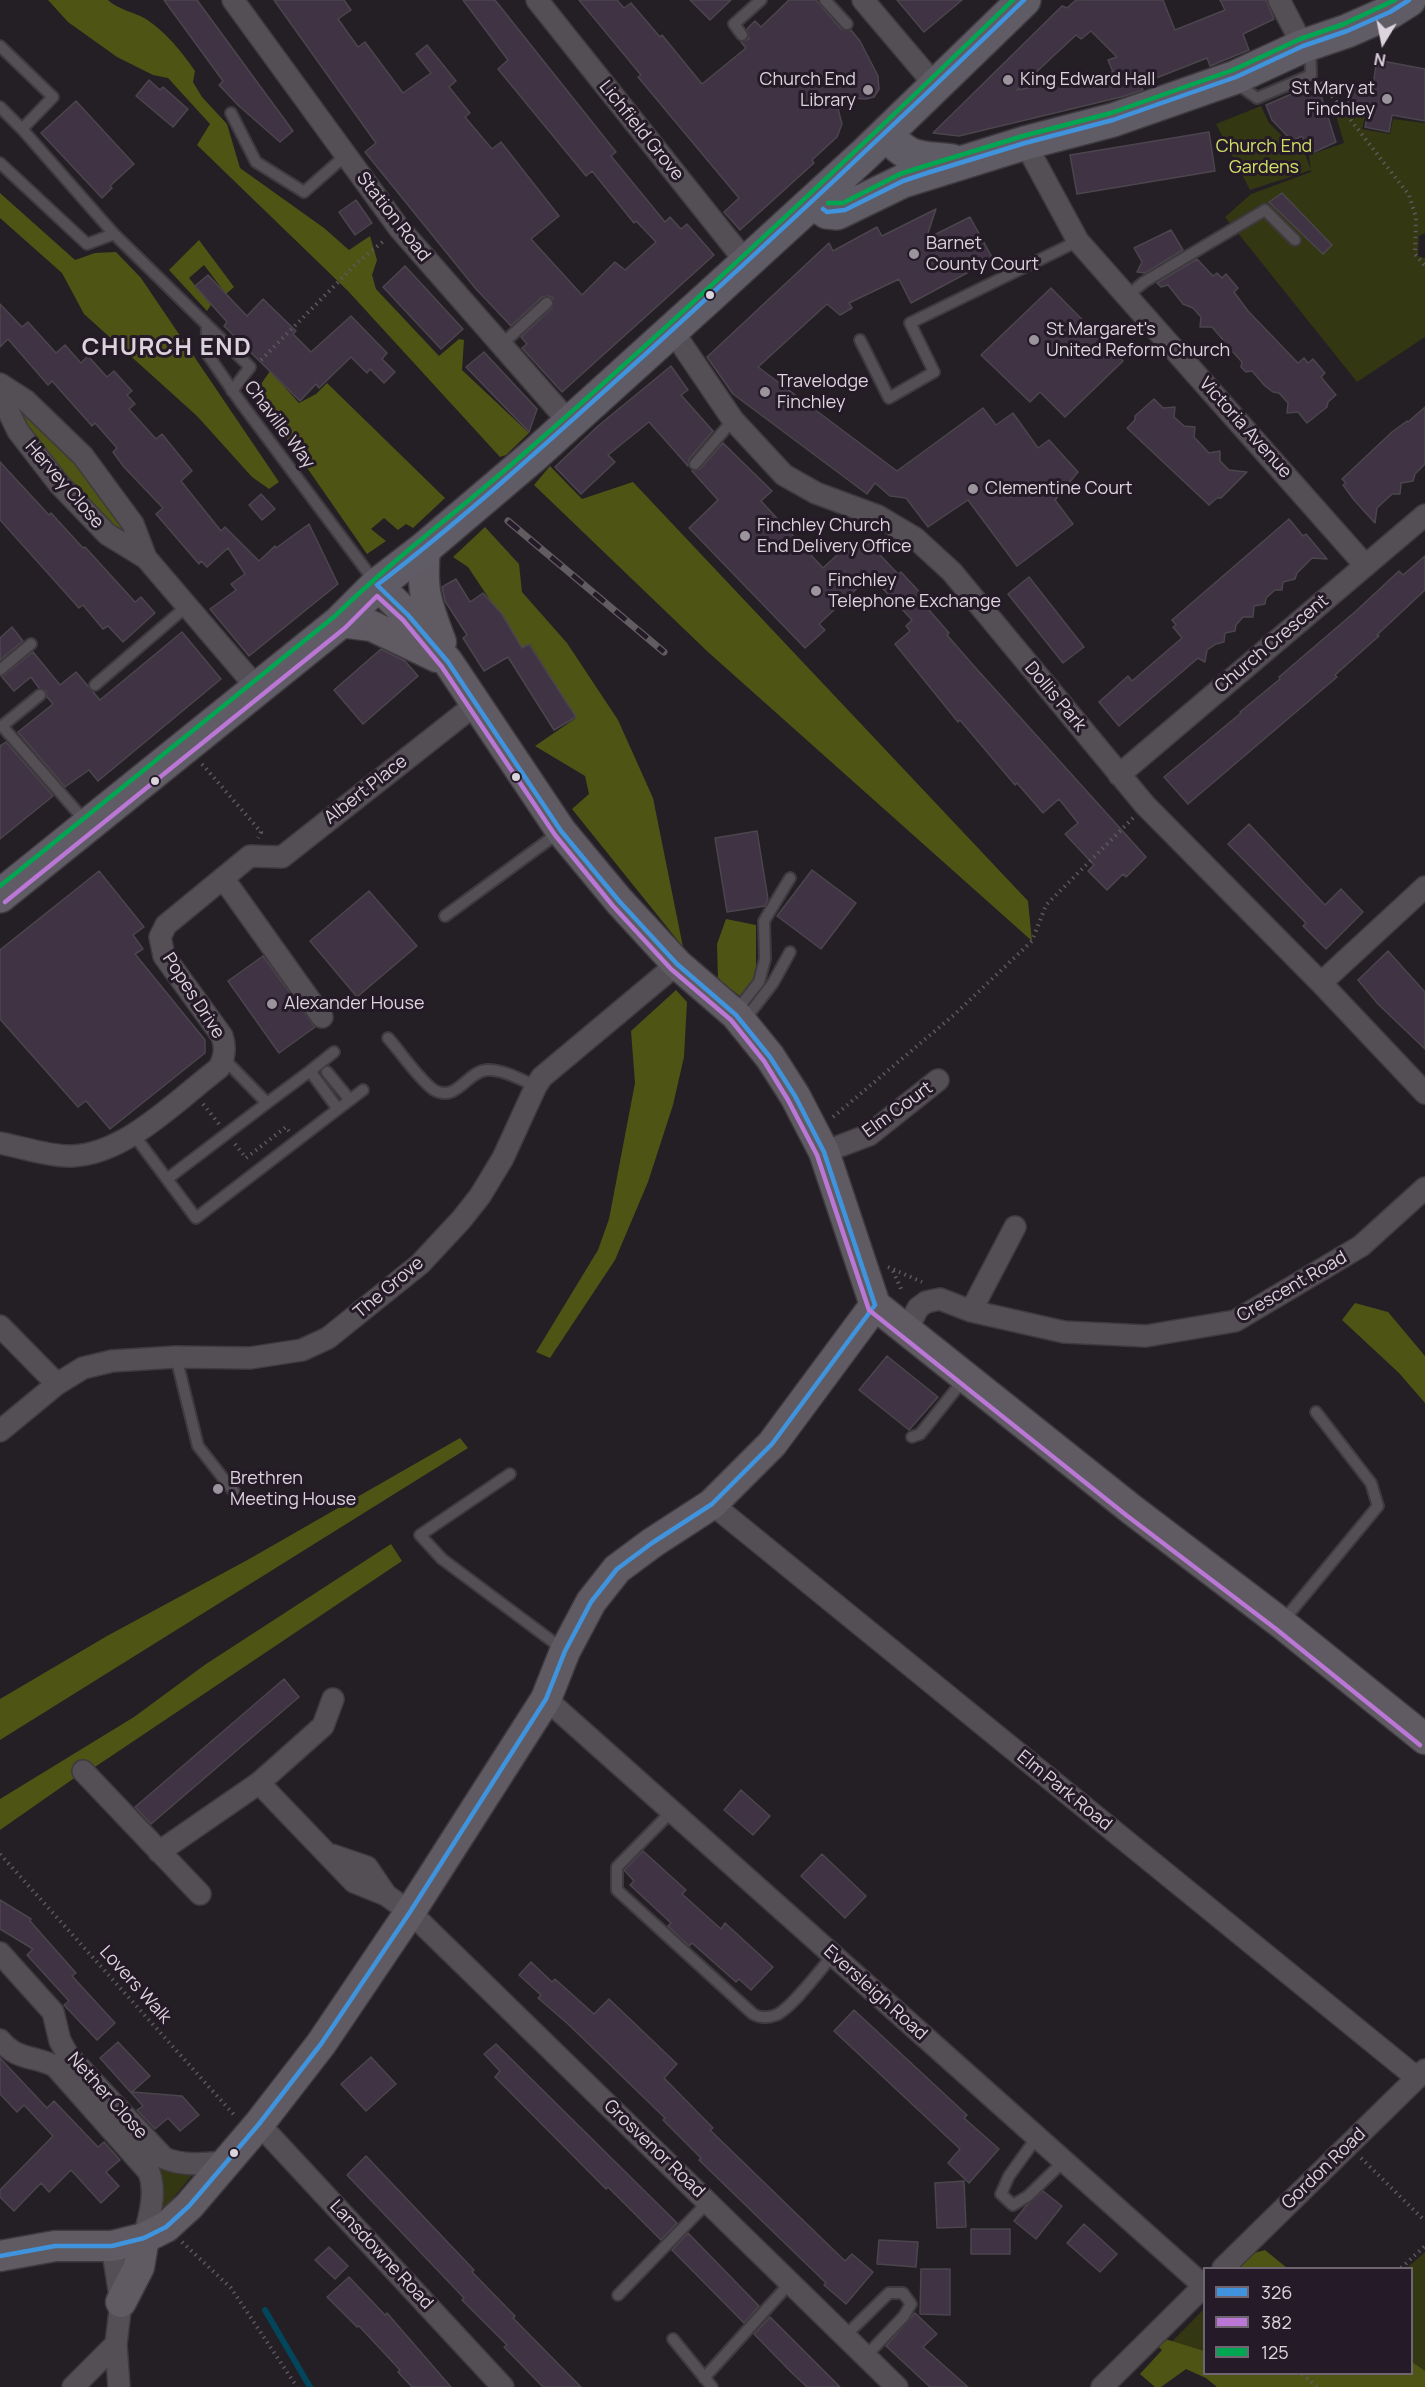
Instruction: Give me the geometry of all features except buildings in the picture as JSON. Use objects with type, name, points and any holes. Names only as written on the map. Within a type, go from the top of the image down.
[{"type":"main road","points":[[1,893],[184,750],[340,622],[377,585],[431,543],[532,457],[813,202],[1024,0]]},
{"type":"main road","points":[[813,202],[827,212],[837,213],[903,181],[1025,143],[1113,120],[1308,51],[1390,12],[1409,0]]},
{"type":"main road","points":[[875,144],[900,150],[909,156],[963,162]]},
{"type":"main road","points":[[875,144],[903,181]]},
{"type":"main road","points":[[431,543],[423,579],[424,594],[448,662]]},
{"type":"main road","points":[[377,585],[408,615],[448,662],[561,831],[619,902],[677,964],[738,1017],[770,1057],[819,1143],[875,1305],[906,1332],[1131,1509],[1281,1623],[1425,1739]]},
{"type":"main road","points":[[340,622],[372,626],[448,662]]},
{"type":"main road","points":[[0,2256],[55,2246],[112,2246],[155,2232],[189,2206],[255,2128],[321,2044],[410,1912],[546,1699],[565,1651],[591,1602],[618,1569],[652,1543],[712,1504],[772,1444],[875,1305]]},
{"type":"main road","points":[[121,2302],[155,2232]]},
{"type":"street","name":"Lichfield Grove","points":[[537,0],[746,262]]},
{"type":"street","points":[[863,0],[935,85]]},
{"type":"street","points":[[1279,0],[1308,51]]},
{"type":"street","name":"Station Road","points":[[236,1],[345,156],[399,228],[569,422]]},
{"type":"street","name":"Victoria Avenue","points":[[1025,143],[1078,241],[1365,565]]},
{"type":"street","name":"Dollis Park","points":[[672,330],[733,420],[784,475],[816,493],[878,516],[915,538],[952,572],[1145,805],[1322,983],[1425,1093]]},
{"type":"street","name":"Hervey Close","points":[[0,384],[25,400],[83,456],[133,524],[146,558]]},
{"type":"street","name":"Hervey Close","points":[[0,394],[18,431],[59,484],[107,534],[146,558],[258,689]]},
{"type":"street","name":"Church Crescent","points":[[1119,775],[1425,514]]},
{"type":"street","name":"Albert Place","points":[[250,856],[282,856],[476,704]]},
{"type":"street","name":"Popes Drive","points":[[0,1143],[69,1156],[96,1154],[134,1135],[219,1068],[224,1059],[225,1044],[222,1036],[164,956],[160,937],[166,925],[250,856]]},
{"type":"street","points":[[223,878],[322,1017]]},
{"type":"street","points":[[1322,983],[1425,887]]},
{"type":"street","name":"The Grove","points":[[0,1431],[57,1384],[83,1368],[112,1361],[176,1357],[250,1358],[302,1350],[328,1338],[420,1264],[461,1220],[480,1196],[502,1158],[542,1077],[677,964]]},
{"type":"street","name":"Elm Court","points":[[819,1143],[869,1135],[938,1080]]},
{"type":"street","name":"Crescent Road","points":[[940,1299],[971,1311],[1064,1332],[1146,1336],[1235,1321],[1361,1246],[1425,1188]]},
{"type":"street","points":[[971,1311],[1015,1227]]},
{"type":"street","points":[[906,1332],[918,1308],[926,1302],[940,1299]]},
{"type":"street","points":[[0,1326],[57,1384]]},
{"type":"street","name":"Elm Park Road","points":[[712,1504],[1421,2074]]},
{"type":"street","points":[[159,1852],[259,1783],[324,1726],[333,1699]]},
{"type":"street","name":"Eversleigh Road","points":[[546,1699],[1203,2285]]},
{"type":"street","points":[[83,1772],[200,1894]]},
{"type":"street","name":"Grosvenor Road","points":[[259,1783],[354,1882],[386,1895],[410,1912],[897,2387]]},
{"type":"street","name":"Nether Close","points":[[0,1953],[53,2012],[60,2041],[68,2055],[164,2158],[174,2162],[201,2164],[225,2162]]},
{"type":"street","name":"Nether Close","points":[[0,2040],[19,2056],[42,2060],[55,2066],[149,2172],[153,2183],[151,2207],[155,2232]]},
{"type":"street","name":"Gordon Road","points":[[1224,2267],[1421,2074]]},
{"type":"street","name":"Lansdowne Road","points":[[255,2128],[503,2387]]},
{"type":"street","points":[[112,2246],[121,2302],[116,2344],[118,2387]]},
{"type":"street","points":[[1102,2387],[1203,2287]]},
{"type":"street","points":[[73,2387],[116,2344]]},
{"type":"lane","points":[[742,35],[734,24],[761,0]]},
{"type":"lane","points":[[825,0],[847,24]]},
{"type":"lane","points":[[0,46],[52,97],[22,129]]},
{"type":"lane","points":[[0,107],[114,234],[250,367],[232,391]]},
{"type":"lane","points":[[231,113],[256,162],[304,192],[345,156]]},
{"type":"lane","points":[[0,163],[87,244],[114,234]]},
{"type":"lane","points":[[1127,296],[1144,282],[1265,210],[1295,240]]},
{"type":"lane","points":[[860,340],[889,398],[934,372],[910,323],[1078,241]]},
{"type":"lane","points":[[501,345],[547,303]]},
{"type":"lane","name":"Chaville Way","points":[[207,326],[206,352],[232,391],[377,585]]},
{"type":"lane","points":[[695,464],[733,420]]},
{"type":"lane","points":[[95,685],[187,606]]},
{"type":"lane","points":[[0,670],[31,644]]},
{"type":"lane","points":[[40,695],[2,726],[90,825]]},
{"type":"lane","points":[[445,916],[561,831]]},
{"type":"lane","points":[[738,1017],[759,982],[765,959],[764,921],[790,878]]},
{"type":"lane","points":[[738,1017],[773,983],[790,952]]},
{"type":"lane","points":[[388,1038],[430,1087],[440,1092],[452,1092],[473,1076],[490,1070],[536,1086]]},
{"type":"lane","points":[[167,1179],[334,1052]]},
{"type":"lane","points":[[224,1059],[267,1103]]},
{"type":"lane","points":[[310,1071],[338,1109]]},
{"type":"lane","points":[[327,1072],[350,1100]]},
{"type":"lane","points":[[134,1135],[196,1218],[363,1090]]},
{"type":"lane","points":[[176,1357],[198,1446],[238,1497]]},
{"type":"lane","points":[[912,1437],[920,1434],[965,1377]]},
{"type":"lane","points":[[1281,1623],[1378,1506],[1371,1483],[1316,1412]]},
{"type":"lane","points":[[510,1474],[420,1535],[442,1559],[565,1651]]},
{"type":"lane","points":[[672,1811],[617,1868],[617,1890],[753,2014],[760,2018],[784,2011],[833,1955]]},
{"type":"lane","points":[[1037,2137],[1009,2175],[1001,2194],[1013,2205],[1028,2196],[1064,2161]]},
{"type":"lane","points":[[618,2295],[708,2202]]},
{"type":"lane","points":[[704,2378],[790,2283]]},
{"type":"lane","points":[[845,2336],[889,2293],[903,2293],[912,2304],[904,2316],[866,2356]]},
{"type":"lane","points":[[673,2339],[712,2387]]},
{"type":"path","points":[[1308,51],[1321,82],[1409,195],[1416,217],[1416,254],[1425,266]]},
{"type":"path","points":[[258,369],[260,362],[282,338],[357,263],[399,228]]},
{"type":"path","points":[[184,750],[204,765],[261,832],[250,856]]},
{"type":"path","points":[[819,1143],[1032,941],[1046,905],[1145,805]]},
{"type":"path","points":[[854,1240],[872,1257],[927,1285],[940,1299]]},
{"type":"path","points":[[890,1268],[896,1274],[902,1292]]},
{"type":"path","name":"Lovers Walk","points":[[0,1854],[255,2128]]},
{"type":"path","points":[[1348,2146],[1425,2221]]},
{"type":"path","points":[[155,2232],[231,2288],[297,2387]]},
{"type":"path","points":[[1402,2267],[1425,2246]]},
{"type":"path","points":[[1304,2375],[1317,2387]]},
{"type":"green space","points":[[48,0],[108,0],[146,19],[167,36],[195,71],[193,82],[202,97],[227,124],[240,168],[324,228],[349,250],[370,236],[377,260],[372,275],[376,289],[439,356],[459,339],[464,340],[462,370],[529,433],[506,455],[500,457],[348,291],[197,145],[210,124],[168,78],[153,75],[117,57],[68,22]]},
{"type":"green space","name":"Church End Gardens","points":[[1261,106],[1269,123],[1290,144],[1300,141],[1311,170],[1250,190],[1216,124]]},
{"type":"green space","points":[[1334,109],[1366,113],[1362,129],[1390,134],[1393,119],[1425,123],[1425,233],[1419,236],[1418,256],[1425,258],[1425,337],[1357,382],[1225,217],[1251,194],[1311,172],[1309,155],[1344,143]]},
{"type":"green space","points":[[0,193],[75,260],[95,253],[116,252],[141,278],[279,482],[269,489],[252,477],[197,416],[84,314],[62,273],[0,218]]},
{"type":"green space","points":[[199,240],[234,287],[226,294],[204,265],[189,278],[211,305],[207,311],[169,270]]},
{"type":"green space","points":[[270,371],[299,403],[316,394],[327,383],[445,498],[413,528],[406,524],[398,530],[384,518],[371,529],[386,541],[367,554],[255,393]]},
{"type":"green space","points":[[18,404],[69,453],[134,540],[130,542],[82,498],[13,409]]},
{"type":"green space","points":[[550,466],[582,499],[633,482],[1028,901],[1032,941],[708,652],[534,485]]},
{"type":"green space","points":[[485,527],[519,564],[522,592],[567,643],[618,720],[653,798],[683,947],[572,809],[589,794],[585,776],[535,746],[576,718],[530,644],[522,648],[468,567],[453,557]]},
{"type":"green space","points":[[726,919],[756,925],[756,966],[753,982],[740,996],[718,980],[717,944]]},
{"type":"green space","points":[[676,990],[687,1002],[684,1057],[673,1105],[648,1182],[615,1260],[550,1358],[536,1352],[598,1250],[609,1219],[635,1083],[631,1031]]},
{"type":"green space","points":[[1355,1303],[1388,1312],[1425,1356],[1425,1403],[1399,1373],[1342,1320]]},
{"type":"green space","points":[[460,1438],[468,1448],[0,1740],[0,1699],[107,1636],[251,1558]]},
{"type":"green space","points":[[391,1544],[402,1561],[86,1773],[83,1772],[0,1830],[0,1799],[134,1717],[206,1664]]},
{"type":"green space","points":[[157,2164],[194,2173],[164,2209],[161,2209],[155,2171]]},
{"type":"green space","points":[[1265,2250],[1286,2267],[1240,2267],[1254,2253]]},
{"type":"green space","points":[[1425,2252],[1425,2387],[1217,2387],[1206,2378],[1186,2369],[1161,2387],[1155,2387],[1140,2374],[1203,2310],[1203,2375],[1413,2375],[1413,2267],[1408,2267]]},
{"type":"green space","points":[[1162,2338],[1203,2351],[1203,2375],[1413,2375],[1413,2363],[1425,2371],[1425,2387],[1217,2387],[1206,2378],[1186,2369],[1161,2387],[1155,2387],[1140,2374],[1162,2350],[1155,2344]]},
{"type":"waterway","points":[[265,2310],[310,2387]]},
{"type":"railway","points":[[508,521],[664,652]]},
{"type":"transit line","name":"125","points":[[0,886],[335,616],[381,573],[503,472],[773,229],[1013,0]]},
{"type":"transit line","name":"326","points":[[875,1305],[824,1152],[795,1096],[770,1057],[736,1015],[677,964],[619,901],[561,831],[448,662],[408,615],[377,585],[481,500],[649,351],[838,177],[1024,0]]},
{"type":"transit line","name":"125","points":[[828,203],[843,203],[900,174],[1023,136],[1111,113],[1233,70],[1300,39],[1344,24],[1395,0]]},
{"type":"transit line","name":"326","points":[[823,209],[827,212],[845,210],[903,181],[1025,143],[1113,120],[1236,77],[1303,46],[1347,31],[1390,12],[1409,0]]},
{"type":"transit line","name":"382","points":[[5,902],[345,628],[377,596],[403,620],[442,667],[555,835],[613,906],[671,969],[731,1020],[764,1061],[817,1155],[869,1310],[1126,1515],[1276,1629],[1420,1745]]},
{"type":"transit line","name":"326","points":[[0,2256],[55,2246],[112,2246],[144,2238],[166,2227],[189,2206],[259,2124],[321,2044],[410,1912],[546,1699],[565,1651],[591,1602],[617,1569],[712,1504],[772,1444],[875,1305]]},
{"type":"place","name":"King Edward Hall","points":[[1008,80]]},
{"type":"place","name":"Church End Library","points":[[868,90]]},
{"type":"place","name":"St Mary at Finchley","points":[[1387,99]]},
{"type":"place","name":"Barnet County Court","points":[[914,254]]},
{"type":"place","name":"St Margaret's United Reform Church","points":[[1034,340]]},
{"type":"place","name":"Travelodge Finchley","points":[[765,392]]},
{"type":"place","name":"Clementine Court","points":[[973,489]]},
{"type":"place","name":"Finchley Church End Delivery Office","points":[[745,536]]},
{"type":"place","name":"Finchley Telephone Exchange","points":[[816,591]]},
{"type":"place","name":"Alexander House","points":[[272,1004]]},
{"type":"place","name":"Brethren Meeting House","points":[[218,1489]]},
{"type":"district","name":"CHURCH END","points":[[167,348]]}]
